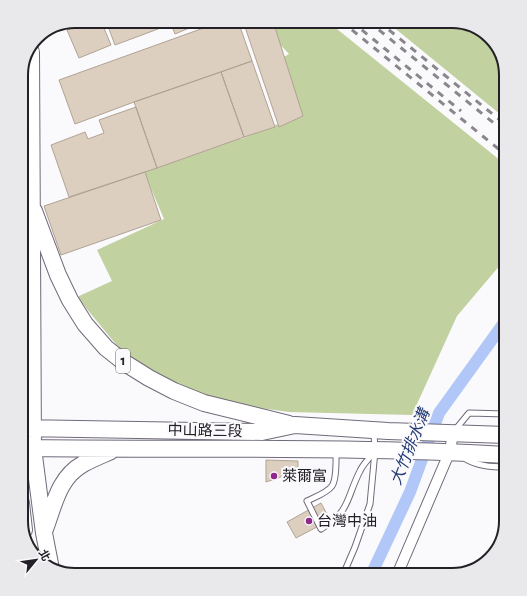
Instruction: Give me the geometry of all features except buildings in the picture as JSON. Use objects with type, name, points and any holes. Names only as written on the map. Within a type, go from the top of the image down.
[{"type":"main road","points":[[28,372],[31,205],[31,60]]},
{"type":"main road","name":"1","points":[[31,205],[58,275],[70,300],[85,324],[106,348],[125,363],[174,391],[204,403],[295,425]]},
{"type":"main road","name":"中山路三段","points":[[28,428],[262,432],[295,425],[381,430]]},
{"type":"main road","name":"1","points":[[381,430],[499,435]]},
{"type":"main road","name":"中山路三段","points":[[28,448],[256,448],[449,451]]},
{"type":"main road","points":[[44,533],[57,495],[66,477],[82,464],[115,449]]},
{"type":"main road","points":[[449,451],[499,455]]},
{"type":"main road","points":[[28,453],[45,540]]},
{"type":"street","points":[[400,568],[449,451],[450,433]]},
{"type":"lane","points":[[450,433],[469,413],[499,414]]},
{"type":"lane","points":[[346,568],[370,504],[381,451],[381,430]]},
{"type":"lane","points":[[336,450],[333,485],[326,491],[307,501],[321,529],[333,522],[344,510],[360,470],[381,451]]},
{"type":"lane","points":[[449,451],[471,463],[499,467]]},
{"type":"green space","points":[[271,28],[336,28],[499,159],[499,266],[457,316],[412,415],[289,412],[230,404],[169,384],[119,348],[77,297],[112,281],[97,250],[164,219],[141,165],[230,132],[241,139],[287,120],[282,58],[289,54],[275,39]]},
{"type":"green space","points":[[395,28],[455,28],[473,33],[481,38],[489,46],[497,60],[499,75],[499,113]]},
{"type":"waterway","name":"大竹排水溝","points":[[374,568],[410,492],[439,413],[499,330]]},
{"type":"railway","points":[[350,28],[499,149]]},
{"type":"railway","points":[[360,28],[461,111]]},
{"type":"railway","points":[[377,28],[499,127]]},
{"type":"railway","points":[[387,28],[499,119]]},
{"type":"place","name":"萊爾富","points":[[274,476]]},
{"type":"place","name":"台灣中油","points":[[309,521]]}]
